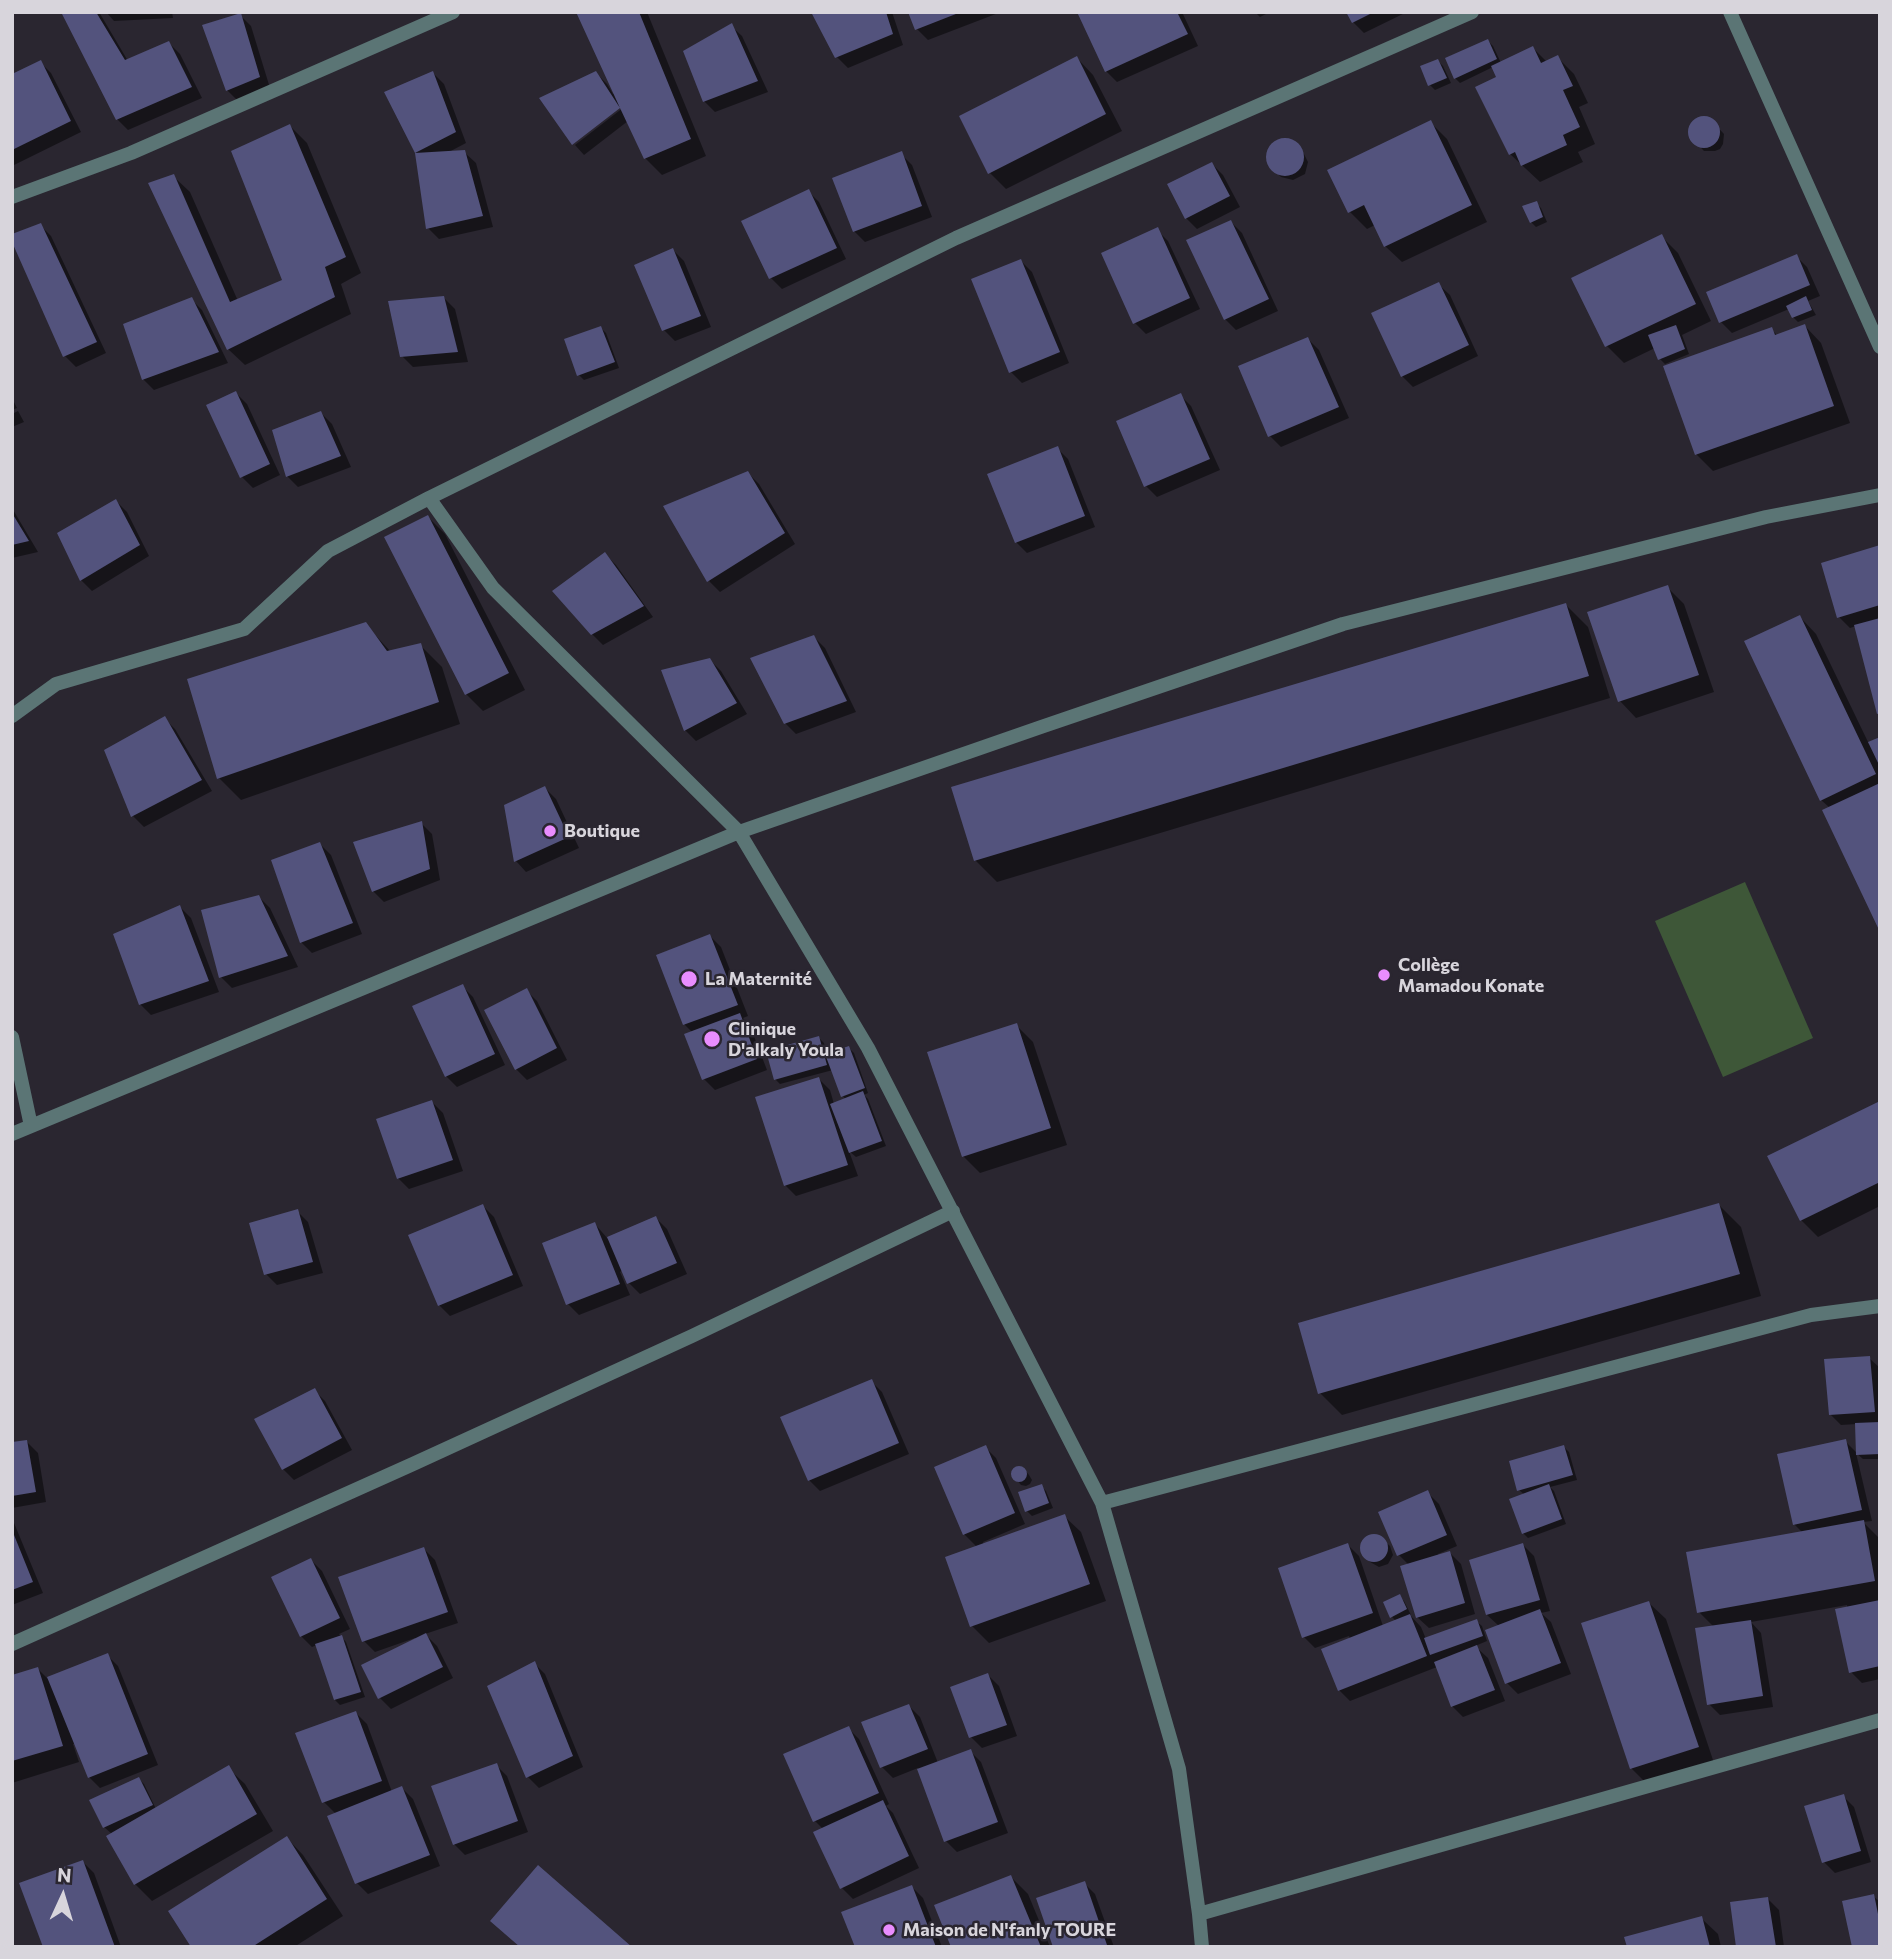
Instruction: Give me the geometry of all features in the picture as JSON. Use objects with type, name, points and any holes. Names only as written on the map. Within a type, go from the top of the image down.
[{"type":"street","points":[[12,197],[131,153],[453,12]]},
{"type":"street","points":[[12,716],[56,684],[244,629],[328,551],[429,498],[956,238],[1472,12]]},
{"type":"street","points":[[1730,12],[1880,347]]},
{"type":"street","points":[[12,1134],[739,832],[1343,624],[1766,517],[1880,495]]},
{"type":"street","points":[[429,498],[493,589],[739,832],[868,1048],[1102,1503],[1179,1769],[1202,1947]]},
{"type":"street","points":[[12,1037],[31,1126]]},
{"type":"street","points":[[12,1644],[692,1336],[953,1211]]},
{"type":"street","points":[[1102,1503],[1811,1314],[1880,1306]]},
{"type":"street","points":[[1199,1914],[1880,1720]]},
{"type":"green space","points":[[1745,882],[1813,1038],[1723,1077],[1655,921]]},
{"type":"building","points":[[61,12],[96,12],[125,60],[169,41],[192,87],[116,120]]},
{"type":"building","points":[[576,12],[639,12],[691,139],[644,159]]},
{"type":"building","points":[[811,12],[886,12],[893,34],[835,58]]},
{"type":"building","points":[[908,12],[961,12],[915,30]]},
{"type":"building","points":[[1077,12],[1177,12],[1188,34],[1105,72]]},
{"type":"building","points":[[1346,12],[1374,12],[1352,23]]},
{"type":"building","points":[[241,13],[260,77],[226,91],[202,25]]},
{"type":"building","points":[[732,23],[758,81],[703,102],[683,51]]},
{"type":"building","points":[[1488,39],[1497,59],[1454,79],[1445,58]]},
{"type":"building","points":[[1533,46],[1541,63],[1558,55],[1573,86],[1563,90],[1580,127],[1563,135],[1567,145],[1521,166],[1515,152],[1509,155],[1475,87],[1496,77],[1491,66]]},
{"type":"building","points":[[1077,56],[1106,114],[988,174],[959,116]]},
{"type":"building","points":[[1438,59],[1447,78],[1428,86],[1420,66]]},
{"type":"building","points":[[41,60],[71,121],[12,150],[12,74]]},
{"type":"building","points":[[433,71],[456,132],[415,153],[384,92]]},
{"type":"building","points":[[596,71],[620,108],[572,145],[539,98]]},
{"type":"building","points":[[1704,116],[1715,121],[1720,132],[1715,143],[1704,148],[1693,143],[1688,132],[1693,121]]},
{"type":"building","points":[[1431,120],[1472,205],[1384,247],[1364,205],[1348,213],[1327,170]]},
{"type":"building","points":[[290,124],[346,257],[325,267],[335,297],[227,350],[148,183],[174,174],[230,302],[282,280],[231,151]]},
{"type":"building","points":[[1285,138],[1298,144],[1304,157],[1298,170],[1285,176],[1272,170],[1266,157],[1272,144]]},
{"type":"building","points":[[465,150],[483,216],[426,229],[415,153]]},
{"type":"building","points":[[902,151],[922,206],[853,232],[832,178]]},
{"type":"building","points":[[1212,162],[1230,196],[1185,219],[1167,184]]},
{"type":"building","points":[[809,189],[837,248],[769,279],[741,221]]},
{"type":"building","points":[[1537,201],[1543,217],[1530,223],[1522,206]]},
{"type":"building","points":[[1231,220],[1269,299],[1224,320],[1186,240]]},
{"type":"building","points":[[41,223],[97,342],[63,357],[12,242],[12,234]]},
{"type":"building","points":[[1158,227],[1190,298],[1133,324],[1101,253]]},
{"type":"building","points":[[1662,234],[1696,304],[1605,347],[1571,278]]},
{"type":"building","points":[[673,248],[701,316],[662,331],[634,265]]},
{"type":"building","points":[[1797,254],[1810,285],[1719,323],[1706,292]]},
{"type":"building","points":[[1021,259],[1060,352],[1009,373],[971,279]]},
{"type":"building","points":[[1439,282],[1469,345],[1401,377],[1371,313]]},
{"type":"building","points":[[444,296],[458,352],[400,357],[388,301]]},
{"type":"building","points":[[1806,296],[1812,310],[1792,318],[1786,306]]},
{"type":"building","points":[[192,297],[219,352],[142,380],[123,324]]},
{"type":"building","points":[[1805,324],[1834,406],[1695,455],[1663,366],[1772,327],[1775,335]]},
{"type":"building","points":[[1676,325],[1685,349],[1658,360],[1648,335]]},
{"type":"building","points":[[601,326],[615,362],[577,376],[564,339]]},
{"type":"building","points":[[1308,337],[1339,407],[1268,437],[1238,366]]},
{"type":"building","points":[[236,391],[270,464],[240,478],[206,405]]},
{"type":"building","points":[[1181,393],[1210,459],[1144,487],[1116,421]]},
{"type":"building","points":[[321,411],[341,456],[286,477],[272,430]]},
{"type":"building","points":[[1058,446],[1085,516],[1015,543],[987,474]]},
{"type":"building","points":[[748,471],[785,533],[707,582],[663,506]]},
{"type":"building","points":[[116,499],[140,545],[80,581],[57,533]]},
{"type":"building","points":[[12,513],[29,541],[12,545]]},
{"type":"building","points":[[428,515],[509,673],[465,695],[384,537]]},
{"type":"building","points":[[1880,545],[1880,605],[1837,618],[1821,563]]},
{"type":"building","points":[[605,552],[644,606],[591,635],[552,591]]},
{"type":"building","points":[[1668,585],[1699,675],[1618,702],[1587,612]]},
{"type":"building","points":[[1566,603],[1589,676],[974,861],[951,787]]},
{"type":"building","points":[[1800,615],[1876,774],[1820,801],[1744,641]]},
{"type":"building","points":[[1880,618],[1880,713],[1877,714],[1854,625]]},
{"type":"building","points":[[366,622],[387,651],[421,643],[439,702],[217,779],[187,679]]},
{"type":"building","points":[[814,635],[847,701],[784,724],[750,658]]},
{"type":"building","points":[[710,658],[737,703],[684,731],[661,670]]},
{"type":"building","points":[[165,716],[202,780],[131,817],[104,750]]},
{"type":"building","points":[[1880,737],[1880,767],[1868,742]]},
{"type":"building","points":[[1880,783],[1880,932],[1822,810]]},
{"type":"building","points":[[545,786],[569,837],[514,862],[504,805]]},
{"type":"building","points":[[422,821],[430,869],[372,892],[353,842]]},
{"type":"building","points":[[320,842],[353,923],[300,943],[271,860]]},
{"type":"building","points":[[259,895],[288,956],[219,978],[201,910]]},
{"type":"building","points":[[180,905],[209,981],[139,1005],[113,934]]},
{"type":"building","points":[[710,934],[738,1005],[683,1025],[656,955]]},
{"type":"building","points":[[463,984],[495,1054],[445,1077],[412,1006]]},
{"type":"building","points":[[527,988],[557,1048],[515,1070],[484,1010]]},
{"type":"building","points":[[740,1013],[757,1059],[702,1080],[684,1034]]},
{"type":"building","points":[[1017,1023],[1051,1128],[962,1157],[927,1052]]},
{"type":"building","points":[[819,1036],[827,1065],[774,1080],[766,1051]]},
{"type":"building","points":[[849,1046],[865,1088],[841,1097],[825,1054]]},
{"type":"building","points":[[819,1077],[848,1165],[784,1186],[755,1097]]},
{"type":"building","points":[[863,1091],[882,1141],[849,1153],[830,1104]]},
{"type":"building","points":[[432,1100],[453,1160],[397,1179],[376,1119]]},
{"type":"building","points":[[1880,1101],[1880,1182],[1800,1221],[1767,1156]]},
{"type":"building","points":[[1719,1203],[1740,1274],[1318,1394],[1298,1323]]},
{"type":"building","points":[[483,1204],[513,1275],[438,1306],[408,1235]]},
{"type":"building","points":[[298,1209],[313,1262],[264,1275],[249,1223]]},
{"type":"building","points":[[656,1216],[677,1263],[627,1284],[607,1237]]},
{"type":"building","points":[[595,1222],[620,1284],[566,1305],[542,1243]]},
{"type":"building","points":[[1870,1356],[1875,1412],[1829,1415],[1824,1359]]},
{"type":"building","points":[[872,1379],[899,1443],[808,1481],[780,1417]]},
{"type":"building","points":[[315,1388],[342,1438],[282,1470],[254,1419]]},
{"type":"building","points":[[1880,1422],[1880,1454],[1856,1455],[1855,1423]]},
{"type":"building","points":[[1846,1439],[1862,1510],[1793,1525],[1777,1454]]},
{"type":"building","points":[[27,1440],[36,1492],[12,1496],[12,1442]]},
{"type":"building","points":[[986,1445],[1015,1513],[963,1535],[934,1467]]},
{"type":"building","points":[[1564,1445],[1573,1475],[1517,1491],[1509,1461]]},
{"type":"building","points":[[1019,1466],[1025,1468],[1025,1480],[1019,1482],[1013,1480],[1011,1474],[1013,1468]]},
{"type":"building","points":[[1042,1484],[1049,1503],[1025,1512],[1018,1492]]},
{"type":"building","points":[[1549,1484],[1562,1519],[1522,1534],[1509,1499]]},
{"type":"building","points":[[1428,1490],[1447,1535],[1397,1556],[1378,1512]]},
{"type":"building","points":[[1065,1514],[1090,1584],[970,1627],[945,1557]]},
{"type":"building","points":[[1864,1520],[1875,1581],[1697,1613],[1686,1552]]},
{"type":"building","points":[[12,1530],[33,1582],[12,1590]]},
{"type":"building","points":[[1374,1534],[1384,1538],[1388,1548],[1384,1558],[1374,1562],[1364,1558],[1360,1548],[1364,1538]]},
{"type":"building","points":[[1348,1543],[1373,1613],[1302,1638],[1278,1568]]},
{"type":"building","points":[[1523,1543],[1540,1600],[1486,1615],[1469,1560]]},
{"type":"building","points":[[424,1547],[448,1612],[362,1642],[338,1577]]},
{"type":"building","points":[[1450,1551],[1465,1603],[1416,1618],[1400,1566]]},
{"type":"building","points":[[311,1558],[340,1618],[300,1637],[271,1577]]},
{"type":"building","points":[[1400,1594],[1407,1609],[1390,1618],[1383,1602]]},
{"type":"building","points":[[1880,1600],[1880,1666],[1849,1673],[1835,1609]]},
{"type":"building","points":[[1649,1601],[1699,1747],[1630,1769],[1581,1623]]},
{"type":"building","points":[[1540,1609],[1561,1663],[1505,1684],[1485,1630]]},
{"type":"building","points":[[1410,1614],[1427,1656],[1338,1691],[1321,1649]]},
{"type":"building","points":[[1477,1619],[1483,1636],[1430,1655],[1424,1638]]},
{"type":"building","points":[[1751,1620],[1763,1696],[1707,1705],[1695,1628]]},
{"type":"building","points":[[426,1633],[443,1667],[378,1699],[361,1665]]},
{"type":"building","points":[[342,1635],[361,1692],[334,1700],[315,1644]]},
{"type":"building","points":[[1477,1645],[1495,1690],[1451,1707],[1434,1662]]},
{"type":"building","points":[[108,1653],[148,1754],[88,1778],[47,1677]]},
{"type":"building","points":[[535,1661],[573,1756],[526,1778],[487,1686]]},
{"type":"building","points":[[38,1667],[63,1746],[12,1761],[12,1675]]},
{"type":"building","points":[[988,1673],[1007,1725],[969,1738],[950,1687]]},
{"type":"building","points":[[909,1704],[928,1749],[880,1768],[861,1722]]},
{"type":"building","points":[[356,1711],[382,1781],[322,1803],[295,1733]]},
{"type":"building","points":[[849,1726],[879,1793],[813,1822],[783,1754]]},
{"type":"building","points":[[971,1749],[998,1822],[944,1842],[917,1769]]},
{"type":"building","points":[[497,1763],[518,1821],[453,1845],[431,1786]]},
{"type":"building","points":[[229,1765],[257,1814],[134,1885],[106,1836]]},
{"type":"building","points":[[139,1777],[153,1805],[103,1828],[89,1800]]},
{"type":"building","points":[[402,1786],[430,1855],[355,1884],[327,1816]]},
{"type":"building","points":[[1844,1794],[1861,1851],[1822,1863],[1804,1806]]},
{"type":"building","points":[[883,1800],[909,1856],[840,1889],[813,1832]]},
{"type":"building","points":[[287,1836],[327,1899],[252,1947],[191,1947],[168,1911]]},
{"type":"building","points":[[83,1860],[115,1947],[43,1947],[19,1883]]},
{"type":"building","points":[[538,1865],[632,1947],[520,1947],[490,1921]]},
{"type":"building","points":[[1011,1875],[1041,1947],[951,1947],[934,1905]]},
{"type":"building","points":[[1085,1881],[1107,1945],[1053,1947],[1036,1898]]},
{"type":"building","name":"Maison de N'fanly TOURE","points":[[912,1885],[936,1947],[855,1947],[841,1912]]},
{"type":"building","points":[[1874,1894],[1880,1924],[1880,1947],[1852,1947],[1842,1901]]},
{"type":"building","points":[[1768,1897],[1776,1947],[1736,1947],[1730,1902]]},
{"type":"building","points":[[1702,1916],[1710,1947],[1627,1947],[1624,1937]]},
{"type":"place","name":"Boutique","points":[[550,831]]},
{"type":"place","name":"Collège Mamadou Konate","points":[[1384,975]]},
{"type":"place","name":"La Maternité","points":[[689,979]]},
{"type":"place","name":"Clinique D'alkaly Youla","points":[[712,1039]]},
{"type":"place","name":"Maison de N'fanly TOURE","points":[[889,1930]]}]
